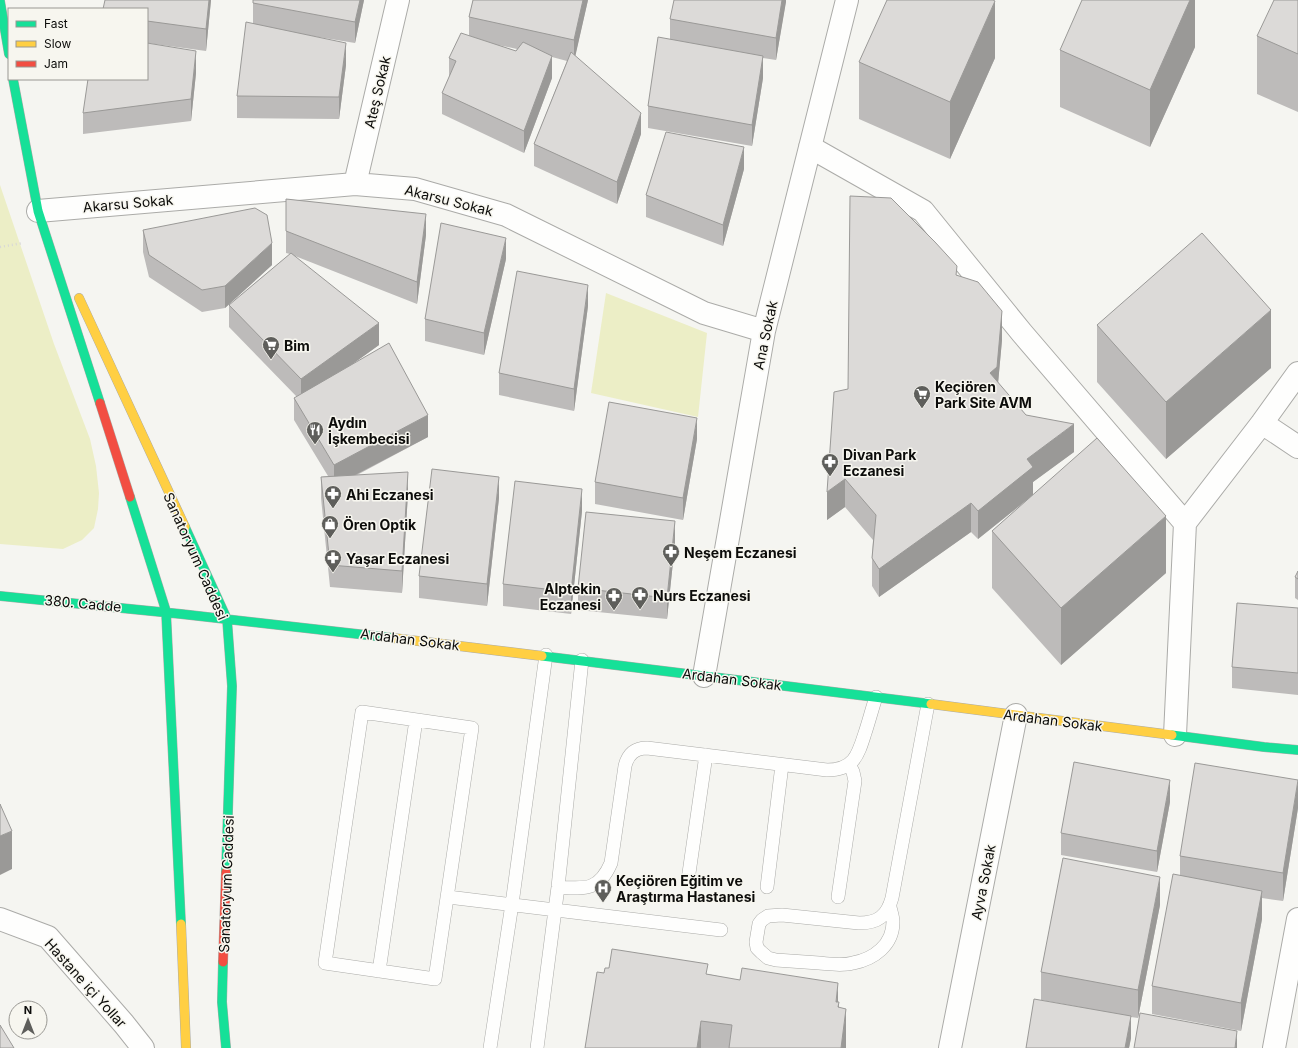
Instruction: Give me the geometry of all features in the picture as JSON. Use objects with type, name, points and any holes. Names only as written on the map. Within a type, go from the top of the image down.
[{"type":"main road","points":[[0,1],[8,48]]},
{"type":"main road","name":"Sanatoryum Caddesi","points":[[13,80],[38,211],[166,611],[186,1048]]},
{"type":"main road","name":"Sanatoryum Caddesi","points":[[38,211],[227,619],[232,686],[222,1002],[226,1048]]},
{"type":"main road","name":"380. Cadde","points":[[0,596],[166,611]]},
{"type":"main road","name":"Ardahan Sokak","points":[[166,611],[546,655],[1175,736],[1298,750]]},
{"type":"street","name":"Ateş Sokak","points":[[356,184],[398,0]]},
{"type":"street","name":"Ana Sokak","points":[[704,676],[764,331],[847,0]]},
{"type":"street","points":[[810,147],[924,211],[1022,332],[1185,523]]},
{"type":"street","name":"Akarsu Sokak","points":[[38,211],[356,184],[415,189],[506,215],[704,313],[764,331]]},
{"type":"street","points":[[1175,736],[1185,523],[1262,423],[1298,373]]},
{"type":"street","points":[[1262,423],[1298,447]]},
{"type":"street","name":"Ayva Sokak","points":[[950,1048],[1016,715]]},
{"type":"street","name":"Hastane içi Yollar","points":[[0,919],[48,937],[143,1048]]},
{"type":"street","points":[[1274,1048],[1298,919]]},
{"type":"lane","points":[[490,1048],[512,904],[546,655]]},
{"type":"lane","points":[[537,1048],[558,887],[582,660]]},
{"type":"lane","points":[[558,887],[586,887],[601,880],[607,872],[611,863],[627,759],[631,753],[636,750],[647,748],[835,770],[850,764],[858,754],[876,697]]},
{"type":"lane","points":[[890,907],[884,915],[868,924],[782,915],[768,916],[759,924],[756,942],[757,948],[768,958],[776,960],[842,965],[864,960],[883,948],[888,942],[893,922],[890,907],[928,704]]},
{"type":"lane","points":[[362,712],[416,720],[472,728],[435,979],[326,963],[362,712]]},
{"type":"lane","points":[[379,971],[416,720]]},
{"type":"lane","points":[[688,880],[706,755]]},
{"type":"lane","points":[[838,897],[855,781],[850,764]]},
{"type":"lane","points":[[767,887],[782,765]]},
{"type":"lane","points":[[448,897],[721,930]]},
{"type":"green space","points":[[0,185],[54,344],[90,439],[96,466],[99,493],[98,509],[94,528],[82,540],[63,549],[0,544]]},
{"type":"green space","points":[[606,293],[707,333],[698,417],[591,393]]},
{"type":"building","points":[[105,0],[209,0],[206,29],[148,21],[148,8],[103,8]]},
{"type":"building","points":[[253,0],[360,0],[355,22],[253,3]]},
{"type":"building","points":[[473,0],[583,0],[574,40],[469,17]]},
{"type":"building","points":[[674,0],[782,0],[776,38],[670,19]]},
{"type":"building","points":[[887,0],[995,1],[950,102],[859,62]]},
{"type":"building","points":[[1082,0],[1190,0],[1150,90],[1060,50]]},
{"type":"building","points":[[1274,0],[1298,0],[1298,54],[1257,36]]},
{"type":"building","points":[[246,22],[346,43],[339,97],[237,96]]},
{"type":"building","points":[[461,33],[516,51],[523,42],[552,56],[524,131],[442,93],[456,61],[449,58]]},
{"type":"building","points":[[658,37],[763,56],[752,125],[648,106]]},
{"type":"building","points":[[148,43],[196,51],[191,99],[83,113],[88,80],[148,80]]},
{"type":"building","points":[[571,52],[641,113],[617,182],[534,144]]},
{"type":"building","points":[[666,132],[744,147],[723,225],[646,195]]},
{"type":"building","name":"Keçiören Park Site AVM","points":[[850,196],[891,198],[957,266],[956,275],[978,282],[1002,311],[997,367],[990,373],[1026,415],[1074,424],[1027,459],[1033,467],[978,511],[971,503],[879,569],[872,558],[876,515],[845,479],[827,492],[834,392],[848,389]]},
{"type":"building","points":[[286,199],[426,214],[417,282],[286,231]]},
{"type":"building","points":[[255,208],[267,215],[272,243],[225,286],[202,290],[149,255],[143,230]]},
{"type":"building","points":[[441,223],[506,238],[484,333],[425,319]]},
{"type":"building","points":[[1202,233],[1271,310],[1166,402],[1097,325]]},
{"type":"building","points":[[291,253],[379,323],[301,379],[229,305]]},
{"type":"building","points":[[517,271],[588,285],[574,389],[499,373]]},
{"type":"building","points":[[389,343],[428,415],[334,465],[294,398]]},
{"type":"building","points":[[609,402],[697,418],[683,498],[595,482]]},
{"type":"building","points":[[1097,438],[1166,516],[1061,608],[992,531]]},
{"type":"building","points":[[432,469],[499,477],[487,584],[419,576]]},
{"type":"building","points":[[408,472],[402,571],[330,565],[321,477]]},
{"type":"building","points":[[515,481],[582,489],[571,592],[503,584]]},
{"type":"building","points":[[586,512],[675,521],[667,598],[578,588]]},
{"type":"building","points":[[1298,571],[1298,579],[1295,577]]},
{"type":"building","points":[[1237,603],[1298,608],[1298,673],[1232,667]]},
{"type":"building","points":[[1074,762],[1170,780],[1157,851],[1061,833]]},
{"type":"building","points":[[1195,763],[1298,780],[1283,873],[1180,856]]},
{"type":"building","points":[[0,804],[12,831],[0,836]]},
{"type":"building","points":[[1063,858],[1160,877],[1138,990],[1041,972]]},
{"type":"building","points":[[1173,874],[1262,891],[1241,1003],[1152,986]]},
{"type":"building","points":[[612,949],[708,964],[706,974],[740,980],[742,968],[838,983],[836,1002],[839,1002],[838,1007],[846,1009],[841,1048],[729,1048],[732,1025],[701,1021],[697,1048],[585,1048],[597,972],[604,973],[605,968],[609,968]]},
{"type":"building","points":[[1034,999],[1131,1016],[1125,1048],[1026,1048]]},
{"type":"building","points":[[1140,1013],[1237,1031],[1235,1048],[1134,1048]]},
{"type":"building","points":[[0,1025],[14,1048],[0,1048]]},
{"type":"traffic: fast","points":[[0,1],[8,48]]},
{"type":"traffic: fast","points":[[13,80],[38,211],[100,403]]},
{"type":"traffic: fast","points":[[130,497],[166,611],[181,924]]},
{"type":"traffic: fast","points":[[185,527],[227,619],[232,686],[226,872]]},
{"type":"traffic: fast","points":[[0,596],[181,614],[393,638]]},
{"type":"traffic: fast","points":[[542,656],[931,704]]},
{"type":"traffic: fast","points":[[1172,735],[1298,750]]},
{"type":"traffic: fast","points":[[223,962],[222,1002],[226,1048]]},
{"type":"traffic: slow","points":[[79,298],[185,527]]},
{"type":"traffic: slow","points":[[393,638],[542,656]]},
{"type":"traffic: slow","points":[[931,704],[1172,735]]},
{"type":"traffic: slow","points":[[181,924],[186,1048]]},
{"type":"traffic: jam","points":[[100,403],[130,497]]},
{"type":"traffic: jam","points":[[223,962],[226,872]]},
{"type":"place","name":"Bim","points":[[271,360]]},
{"type":"place","name":"Keçiören Park Site AVM","points":[[922,409]]},
{"type":"place","name":"Aydın İşkembecisi","points":[[315,445]]},
{"type":"place","name":"Divan Park Eczanesi","points":[[830,477]]},
{"type":"place","name":"Ahi Eczanesi","points":[[333,509]]},
{"type":"place","name":"Ören Optik","points":[[330,539]]},
{"type":"place","name":"Neşem Eczanesi","points":[[671,567]]},
{"type":"place","name":"Yaşar Eczanesi","points":[[333,573]]},
{"type":"place","name":"Nurs Eczanesi","points":[[640,610]]},
{"type":"place","name":"Alptekin Eczanesi","points":[[614,611]]},
{"type":"place","name":"Keçiören Eğitim ve Araştırma Hastanesi","points":[[603,903]]}]
